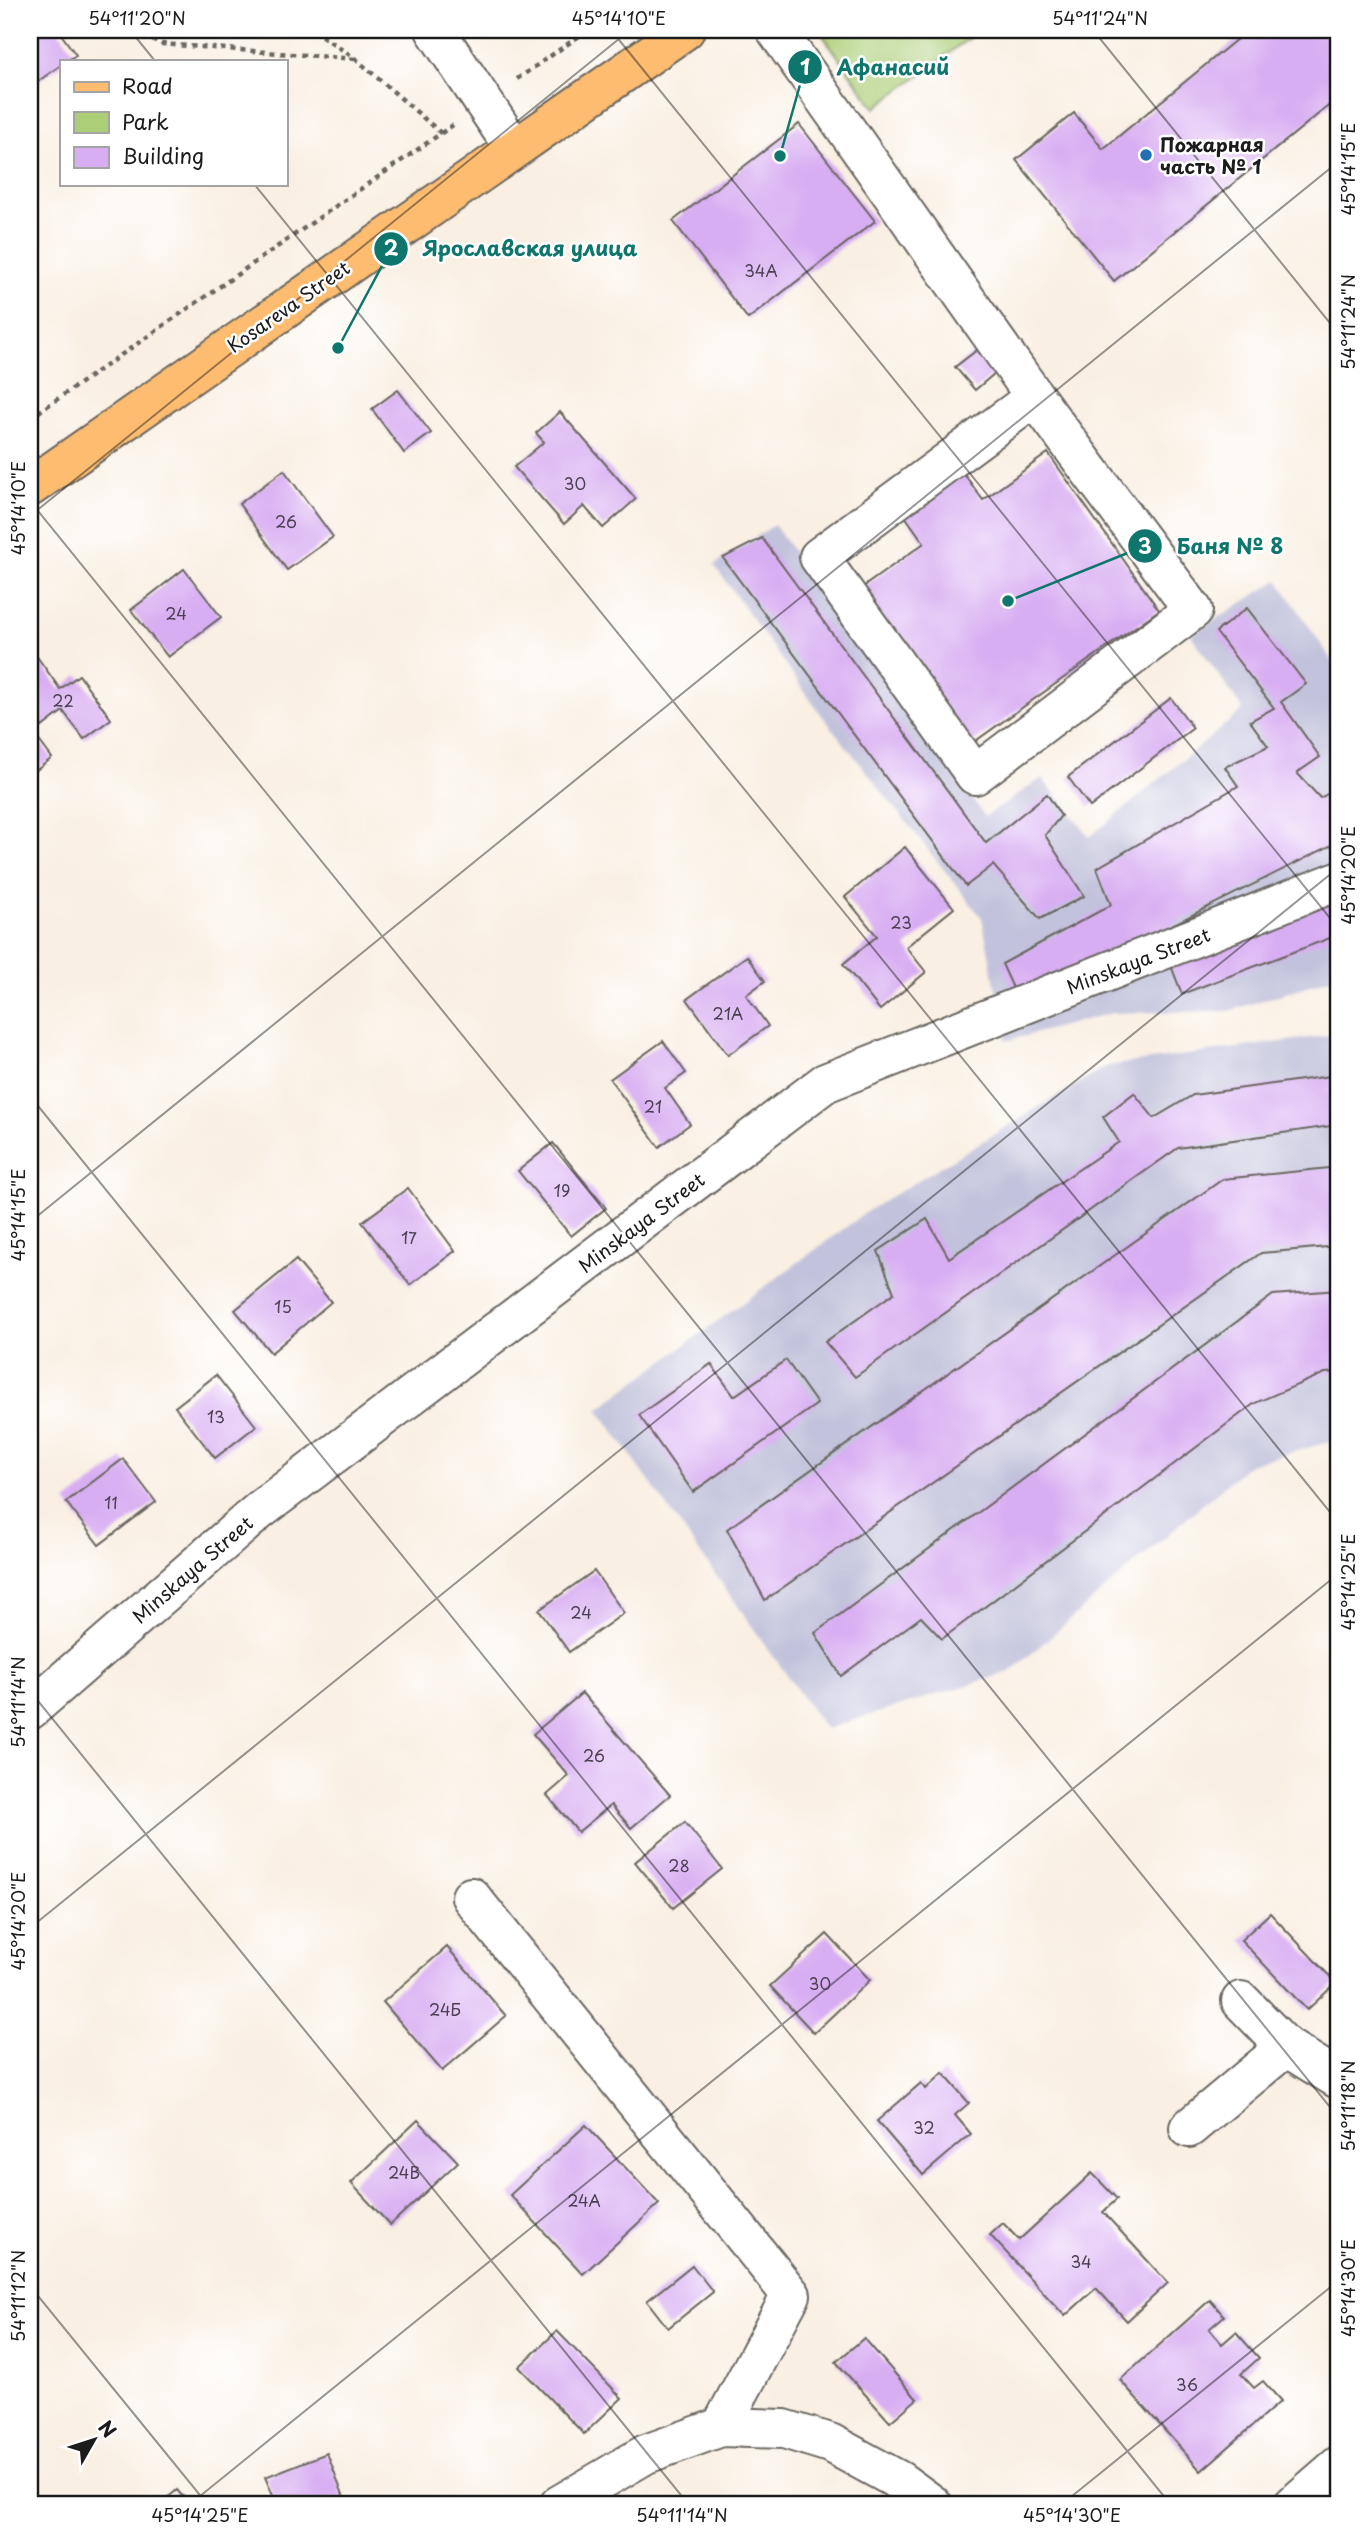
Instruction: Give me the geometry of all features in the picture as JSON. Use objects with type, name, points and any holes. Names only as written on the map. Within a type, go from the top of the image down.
[{"type":"main road","name":"Kosareva Street","points":[[30,487],[685,30]]},
{"type":"street","points":[[435,30],[514,148]]},
{"type":"street","points":[[776,30],[1035,397],[1193,610],[975,775],[819,557],[1035,397]]},
{"type":"street","name":"Minskaya Street","points":[[30,1710],[260,1510],[825,1083],[1338,881]]},
{"type":"street","points":[[471,1897],[791,2295],[721,2427]]},
{"type":"street","points":[[1241,2001],[1286,2047],[1338,2080]]},
{"type":"street","points":[[1189,2128],[1286,2047]]},
{"type":"street","points":[[559,2505],[646,2454],[721,2427],[784,2429],[831,2443],[900,2481],[933,2505]]},
{"type":"street","points":[[1293,2505],[1338,2466]]},
{"type":"path","points":[[134,30],[162,44],[356,60]]},
{"type":"path","points":[[313,30],[356,60],[442,134]]},
{"type":"path","points":[[30,418],[588,30]]},
{"type":"shaded area","points":[[774,525],[985,817],[1042,778],[1090,837],[1243,710],[1191,635],[1278,580],[1338,669],[1338,976],[1229,1011],[1112,1013],[1006,1041],[982,918],[817,709],[714,565]]},
{"type":"shaded area","points":[[1338,1034],[1338,1448],[1332,1441],[1249,1464],[1010,1672],[825,1729],[598,1409],[872,1208],[1107,1066]]},
{"type":"green space","points":[[819,30],[980,30],[875,108]]},
{"type":"building","points":[[30,30],[58,30],[76,55],[68,60],[60,60],[60,66],[30,87]]},
{"type":"building","name":"Пожарная часть № 1","points":[[1248,30],[1338,30],[1338,98],[1114,281],[1016,160],[1074,113],[1103,149]]},
{"type":"building","points":[[799,124],[875,221],[748,319],[673,221]]},
{"type":"building","points":[[977,350],[995,373],[975,390],[955,367]]},
{"type":"building","points":[[398,390],[431,433],[404,453],[372,409]]},
{"type":"building","points":[[560,412],[636,499],[603,528],[584,506],[564,524],[514,467],[544,442],[536,433]]},
{"type":"building","points":[[1048,453],[1159,610],[967,747],[856,592],[924,543],[905,516],[964,474],[983,500]]},
{"type":"building","points":[[284,470],[333,537],[287,570],[239,504]]},
{"type":"building","points":[[762,538],[986,843],[1047,794],[1061,816],[1045,835],[1084,896],[1040,919],[993,865],[966,886],[723,558]]},
{"type":"building","points":[[184,569],[221,617],[168,657],[131,610]]},
{"type":"building","points":[[1247,608],[1306,684],[1281,702],[1320,757],[1297,773],[1320,798],[1338,788],[1338,842],[1104,959],[1017,997],[1002,964],[1111,905],[1097,868],[1238,786],[1225,767],[1268,746],[1250,721],[1274,708],[1216,632]]},
{"type":"building","points":[[38,658],[60,689],[79,675],[111,719],[84,739],[63,711],[42,727],[30,711],[30,664]]},
{"type":"building","points":[[1171,698],[1193,728],[1090,807],[1068,777]]},
{"type":"building","points":[[32,731],[52,758],[30,775],[30,733]]},
{"type":"building","points":[[905,847],[954,908],[906,947],[926,972],[880,1010],[843,964],[877,936],[845,897]]},
{"type":"building","points":[[1338,893],[1338,935],[1182,994],[1168,958]]},
{"type":"building","points":[[747,956],[765,981],[746,995],[768,1026],[728,1055],[687,999]]},
{"type":"building","points":[[663,1041],[686,1073],[665,1088],[690,1124],[659,1147],[610,1079]]},
{"type":"building","points":[[1338,1075],[1338,1125],[1178,1148],[855,1377],[825,1342],[894,1293],[878,1251],[927,1219],[949,1258],[1119,1142],[1103,1117],[1134,1093],[1154,1118],[1193,1095]]},
{"type":"building","points":[[553,1143],[606,1208],[571,1236],[518,1171]]},
{"type":"building","points":[[1338,1167],[1338,1246],[1261,1253],[765,1600],[727,1529],[1223,1179]]},
{"type":"building","points":[[408,1188],[455,1251],[410,1285],[362,1222]]},
{"type":"building","points":[[296,1260],[331,1302],[271,1353],[235,1310]]},
{"type":"building","points":[[1338,1290],[1338,1372],[1325,1373],[1255,1403],[942,1639],[921,1617],[841,1676],[815,1633],[1273,1295]]},
{"type":"building","points":[[786,1360],[817,1404],[693,1492],[639,1415],[711,1364],[734,1396]]},
{"type":"building","points":[[216,1375],[256,1426],[215,1458],[175,1407]]},
{"type":"building","points":[[123,1459],[156,1502],[99,1545],[66,1502]]},
{"type":"building","points":[[594,1571],[624,1613],[569,1652],[539,1610]]},
{"type":"building","points":[[582,1693],[670,1795],[631,1828],[611,1805],[578,1832],[547,1795],[569,1776],[533,1734]]},
{"type":"building","points":[[685,1822],[722,1869],[673,1908],[635,1862]]},
{"type":"building","points":[[1270,1913],[1336,1983],[1307,2010],[1241,1940]]},
{"type":"building","points":[[827,1934],[870,1980],[814,2033],[770,1986]]},
{"type":"building","points":[[447,1947],[506,2016],[442,2071],[383,2002]]},
{"type":"building","points":[[943,2073],[969,2103],[955,2115],[971,2134],[923,2175],[877,2121],[921,2083],[926,2089]]},
{"type":"building","points":[[418,2120],[458,2162],[390,2225],[351,2183]]},
{"type":"building","points":[[586,2125],[659,2204],[583,2274],[510,2195]]},
{"type":"building","points":[[1092,2173],[1117,2199],[1103,2212],[1168,2283],[1127,2321],[1096,2288],[1065,2316],[990,2235],[1003,2223],[1019,2240]]},
{"type":"building","points":[[692,2265],[713,2292],[668,2328],[647,2301]]},
{"type":"building","points":[[1210,2300],[1224,2316],[1209,2329],[1222,2344],[1236,2332],[1259,2358],[1241,2374],[1254,2388],[1263,2381],[1281,2401],[1201,2471],[1120,2380]]},
{"type":"building","points":[[557,2331],[622,2398],[584,2434],[519,2367]]},
{"type":"building","points":[[864,2338],[917,2399],[890,2422],[836,2362]]},
{"type":"building","points":[[327,2453],[347,2505],[277,2505],[265,2477]]},
{"type":"building","points":[[177,2490],[190,2505],[159,2505]]},
{"type":"place","name":"Пожарная часть № 1","points":[[1146,155]]},
{"type":"place","name":"Афанасий","points":[[780,156]]},
{"type":"place","name":"Ярославская улица","points":[[338,348]]},
{"type":"place","name":"Баня № 8","points":[[1008,601]]}]
